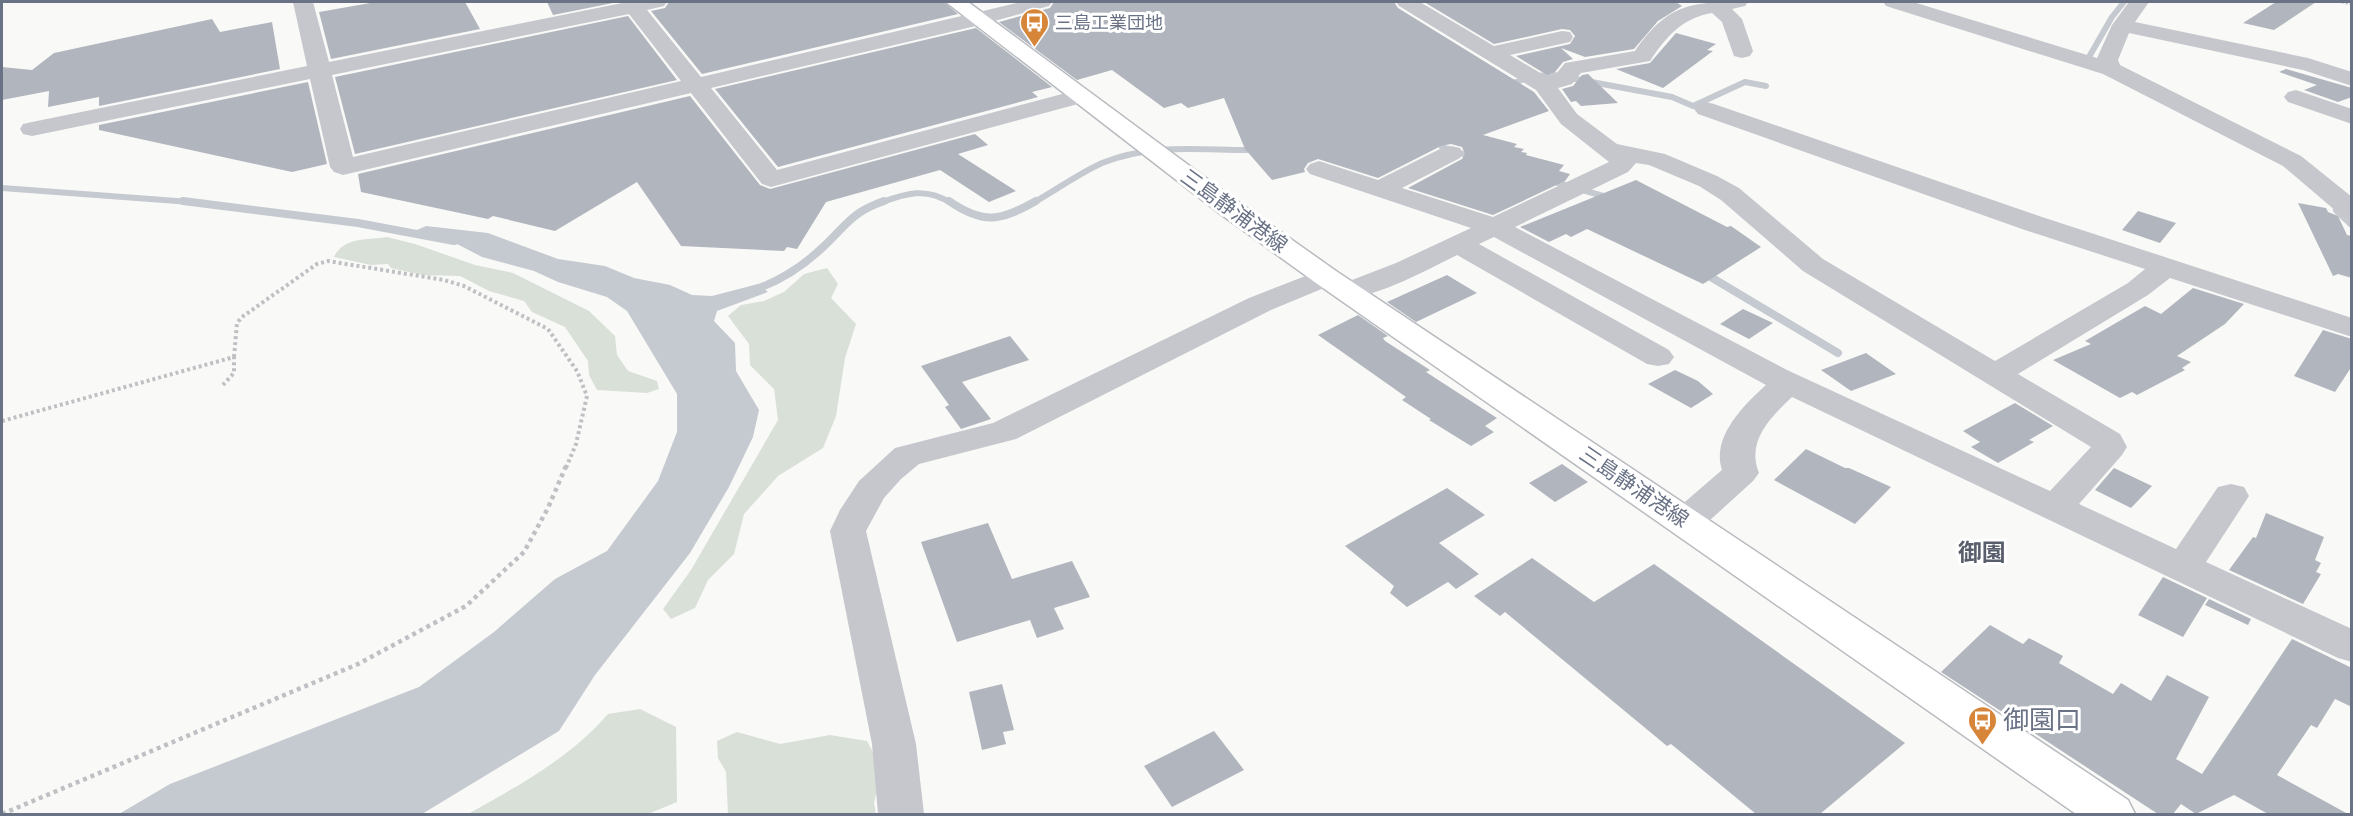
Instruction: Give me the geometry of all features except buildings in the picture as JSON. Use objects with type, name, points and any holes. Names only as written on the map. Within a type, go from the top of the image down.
[{"type":"main road","name":"三島静浦港線","points":[[956,2],[1149,148],[1337,284],[2112,814]]},
{"type":"street","points":[[303,2],[343,167],[980,19],[1042,2]]},
{"type":"street","points":[[32,129],[657,2]]},
{"type":"street","points":[[902,814],[894,744],[848,531],[853,517],[896,463],[907,456],[1004,431],[1260,304],[1337,284],[1458,244],[1619,167],[1624,162],[1569,119],[1544,85],[1406,2]]},
{"type":"street","points":[[1544,85],[1564,79],[1573,68],[1642,56],[1665,24],[1712,4],[1738,2]]},
{"type":"street","points":[[1893,2],[2111,69],[2292,162],[2352,211]]},
{"type":"street","points":[[2111,69],[2107,60],[2122,25],[2139,2]]},
{"type":"street","points":[[1712,4],[1732,19],[1742,51]]},
{"type":"street","points":[[633,6],[771,179],[1082,96]]},
{"type":"street","points":[[2122,25],[2308,65],[2352,80]]},
{"type":"street","points":[[1490,53],[1562,37]]},
{"type":"street","points":[[2296,97],[2352,117]]},
{"type":"street","points":[[1706,109],[2021,219],[2352,328]]},
{"type":"street","points":[[1608,150],[1656,159],[1708,181],[1730,194],[1823,271],[2108,442],[2110,447],[2055,508]]},
{"type":"street","points":[[1380,189],[1451,153]]},
{"type":"street","points":[[1319,169],[1494,226],[1788,383],[2352,647]]},
{"type":"street","points":[[1458,244],[1658,357]]},
{"type":"street","points":[[1994,375],[2138,289],[2166,267]]},
{"type":"street","points":[[1685,522],[1741,473],[1735,464],[1735,450],[1747,427],[1762,407],[1788,383]]},
{"type":"street","points":[[2183,568],[2231,496]]},
{"type":"path","points":[[2342,2],[2352,4]]},
{"type":"path","points":[[2,814],[358,664],[466,606],[524,552],[548,508],[576,444],[586,396],[577,370],[549,329],[464,286],[444,280],[328,261],[317,264],[242,317],[237,323],[234,373],[221,387]]},
{"type":"path","points":[[2,421],[234,357]]},
{"type":"shaded area","points":[[426,226],[488,233],[558,259],[605,266],[634,278],[670,285],[692,295],[712,296],[758,284],[768,292],[717,311],[714,321],[735,343],[736,371],[759,410],[753,437],[729,487],[690,553],[595,675],[559,731],[422,814],[119,814],[170,784],[419,687],[494,632],[555,579],[607,551],[658,481],[677,432],[677,394],[627,311],[607,297],[558,282],[534,271],[482,257],[459,245],[417,230]]},
{"type":"shaded area","points":[[387,237],[415,244],[475,265],[513,273],[589,311],[615,336],[617,355],[628,371],[657,381],[659,389],[647,393],[597,390],[589,375],[588,361],[565,327],[532,312],[524,301],[489,291],[460,276],[422,275],[391,268],[388,264],[371,265],[334,257],[343,246],[350,243]]},
{"type":"shaded area","points":[[827,268],[838,284],[831,298],[856,324],[845,358],[836,416],[823,448],[778,476],[744,514],[734,554],[708,580],[695,608],[671,619],[663,609],[691,570],[778,420],[774,389],[750,365],[749,344],[728,316],[741,305],[764,301],[784,292],[804,274]]},
{"type":"shaded area","points":[[640,709],[676,727],[677,802],[648,814],[468,814],[560,758],[608,714]]},
{"type":"shaded area","points":[[737,732],[780,744],[830,735],[867,741],[882,769],[874,803],[876,814],[728,814],[726,772],[718,758],[717,741]]},
{"type":"waterway","points":[[2085,64],[2112,17],[2124,2]]},
{"type":"waterway","points":[[1507,85],[1534,76],[1554,75],[1672,97],[1693,106],[1745,82],[1766,86]]},
{"type":"waterway","points":[[1442,147],[1475,158]]},
{"type":"waterway","points":[[1033,203],[1093,167],[1121,156],[1179,149],[1258,150]]},
{"type":"waterway","points":[[1548,180],[1610,198]]},
{"type":"waterway","points":[[2,188],[192,202]]},
{"type":"waterway","points":[[880,203],[916,193],[933,195],[951,203]]},
{"type":"waterway","points":[[183,201],[192,202]]},
{"type":"waterway","points":[[751,291],[798,268],[856,215],[884,201]]},
{"type":"waterway","points":[[949,201],[972,214],[992,218],[1012,213],[1036,201]]},
{"type":"waterway","points":[[192,202],[204,203]]},
{"type":"waterway","points":[[192,202],[358,223],[454,241]]},
{"type":"waterway","points":[[2337,210],[2352,224]]},
{"type":"waterway","points":[[1704,273],[1838,353]]},
{"type":"place","name":"三島工業団地","points":[[1034,48]]},
{"type":"place","name":"御園口","points":[[1982,746]]},
{"type":"district","name":"御園","points":[[1982,553]]}]
